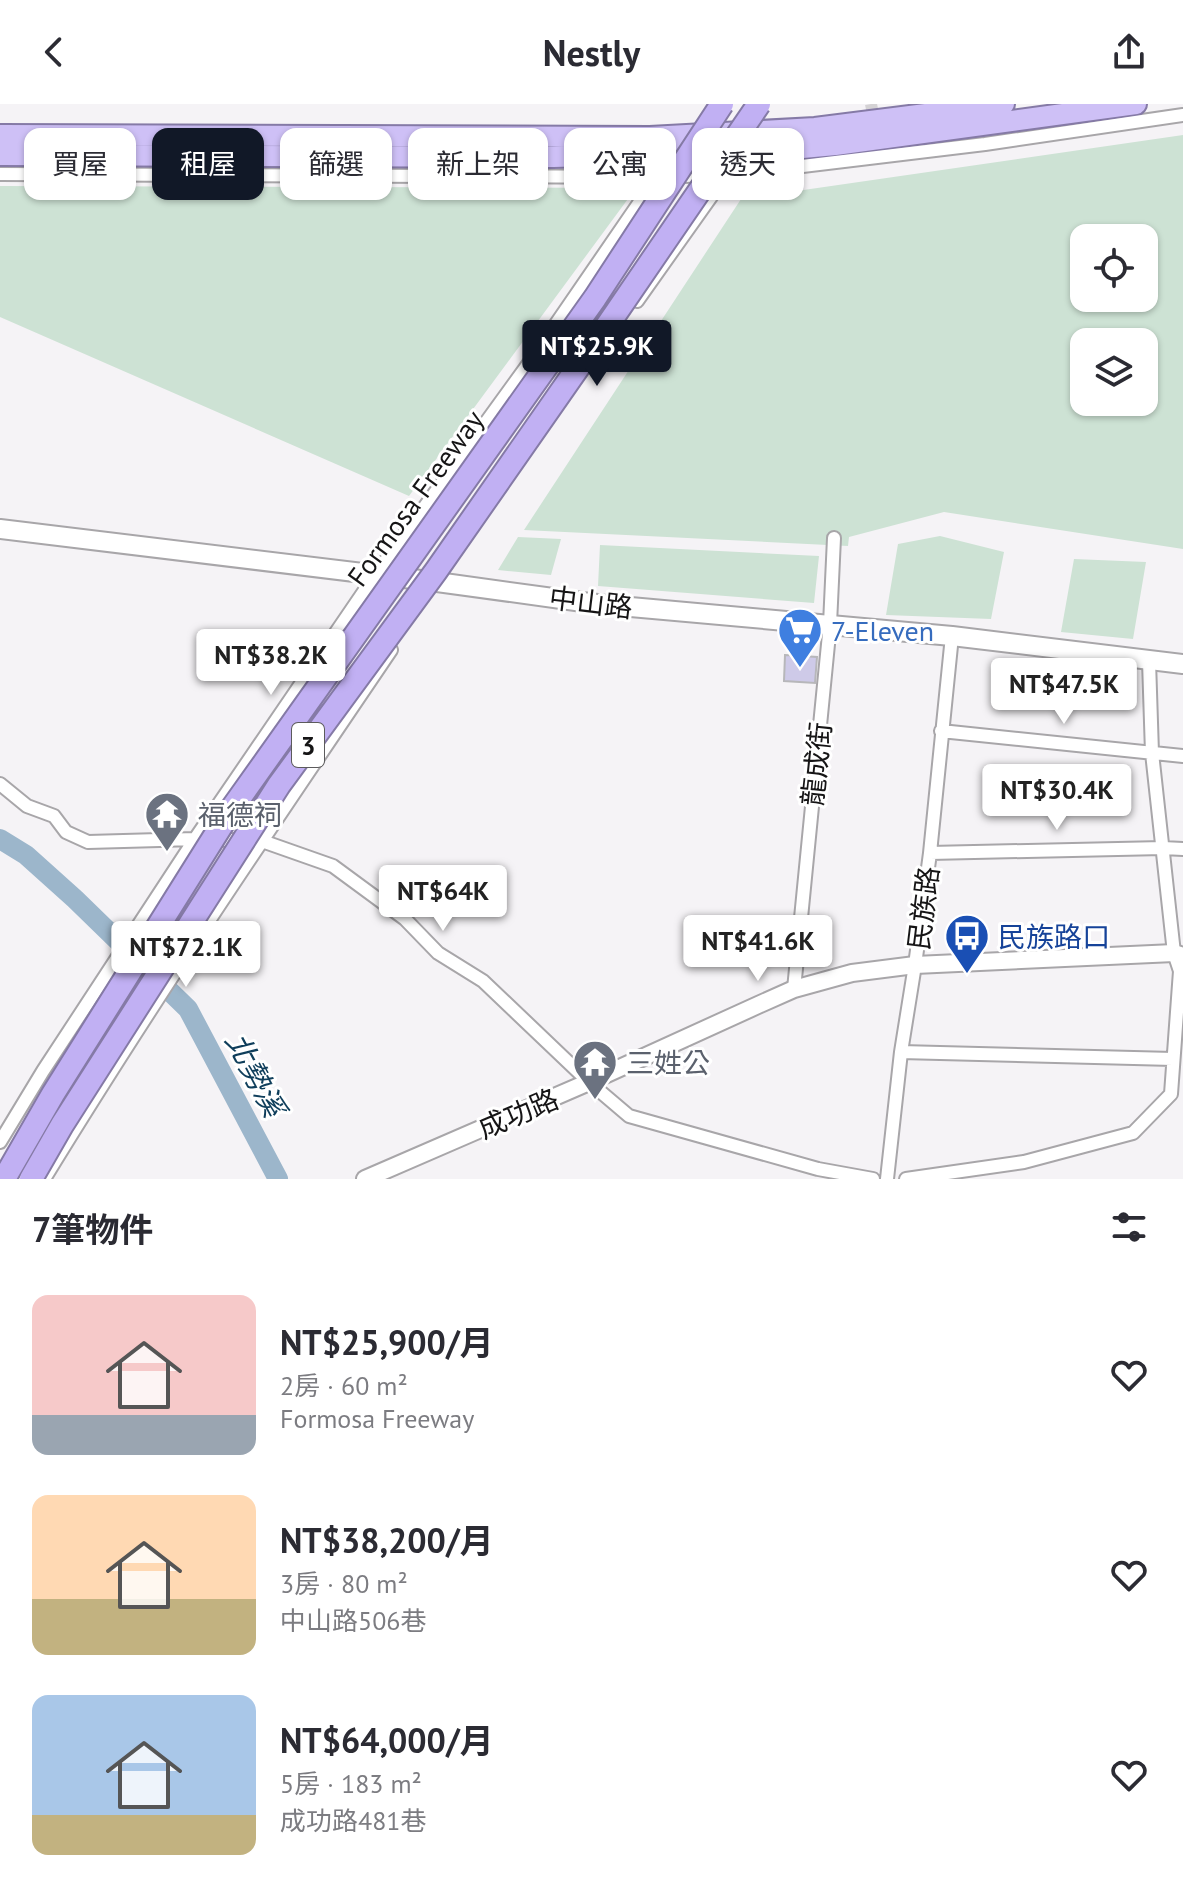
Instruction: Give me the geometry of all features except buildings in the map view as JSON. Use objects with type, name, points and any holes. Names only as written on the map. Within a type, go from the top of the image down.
[{"type":"highway","name":"Formosa Freeway","points":[[2,1178],[233,807],[595,298],[722,104]]},
{"type":"highway","name":"Formosa Freeway","points":[[31,1179],[62,1125],[279,785],[436,571],[759,104]]},
{"type":"highway","points":[[0,135],[650,137],[815,128],[1004,104]]},
{"type":"highway","points":[[0,155],[553,157],[770,151],[1136,104]]},
{"type":"main road","name":"中山路","points":[[0,529],[597,604],[952,636],[1183,664]]},
{"type":"street","points":[[804,165],[985,144],[1183,115]]},
{"type":"street","points":[[0,174],[564,177]]},
{"type":"street","points":[[0,1142],[195,839],[376,574],[532,359],[641,200]]},
{"type":"street","points":[[44,1179],[260,844],[437,582],[709,200]]},
{"type":"street","name":"龍成街","points":[[794,989],[830,624],[834,538]]},
{"type":"street","name":"民族路","points":[[887,1179],[901,1052],[930,853],[952,636]]},
{"type":"street","points":[[906,1179],[1024,1162],[1133,1133],[1177,1095],[1173,1059],[1180,971],[1152,753],[1149,661]]},
{"type":"street","points":[[941,731],[1183,756]]},
{"type":"street","points":[[0,784],[27,806],[54,816],[66,832],[88,842],[195,839],[260,844],[333,866],[405,919],[438,953],[483,981],[629,1116],[818,1169],[873,1179]]},
{"type":"street","points":[[930,853],[1183,849]]},
{"type":"street","name":"成功路","points":[[365,1179],[794,989],[852,973],[915,965],[1178,954]]},
{"type":"street","points":[[901,1052],[1173,1059]]},
{"type":"green space","points":[[1183,135],[1183,549],[944,512],[849,537],[848,546],[524,530],[740,200],[804,200],[804,190]]},
{"type":"green space","points":[[0,186],[24,186],[24,200],[136,200],[136,186],[152,186],[152,200],[264,200],[264,187],[280,187],[280,200],[392,200],[392,187],[408,187],[408,200],[548,200],[548,188],[564,188],[564,200],[627,200],[409,496],[0,317]]},
{"type":"green space","points":[[940,536],[1004,552],[991,619],[886,615],[898,544]]},
{"type":"green space","points":[[518,537],[561,539],[551,575],[498,570]]},
{"type":"green space","points":[[600,545],[819,556],[814,603],[598,586]]},
{"type":"green space","points":[[1074,559],[1146,562],[1133,639],[1061,632]]},
{"type":"waterway","name":"北勢溪","points":[[0,839],[26,855],[75,899],[188,1009],[278,1179]]},
{"type":"tunnel","points":[[871,104],[875,125]]},
{"type":"place","name":"7-Eleven","points":[[800,669]]},
{"type":"place","name":"福德祠","points":[[167,853]]},
{"type":"place","name":"民族路口","points":[[967,975]]},
{"type":"place","name":"三姓公","points":[[595,1101]]}]
